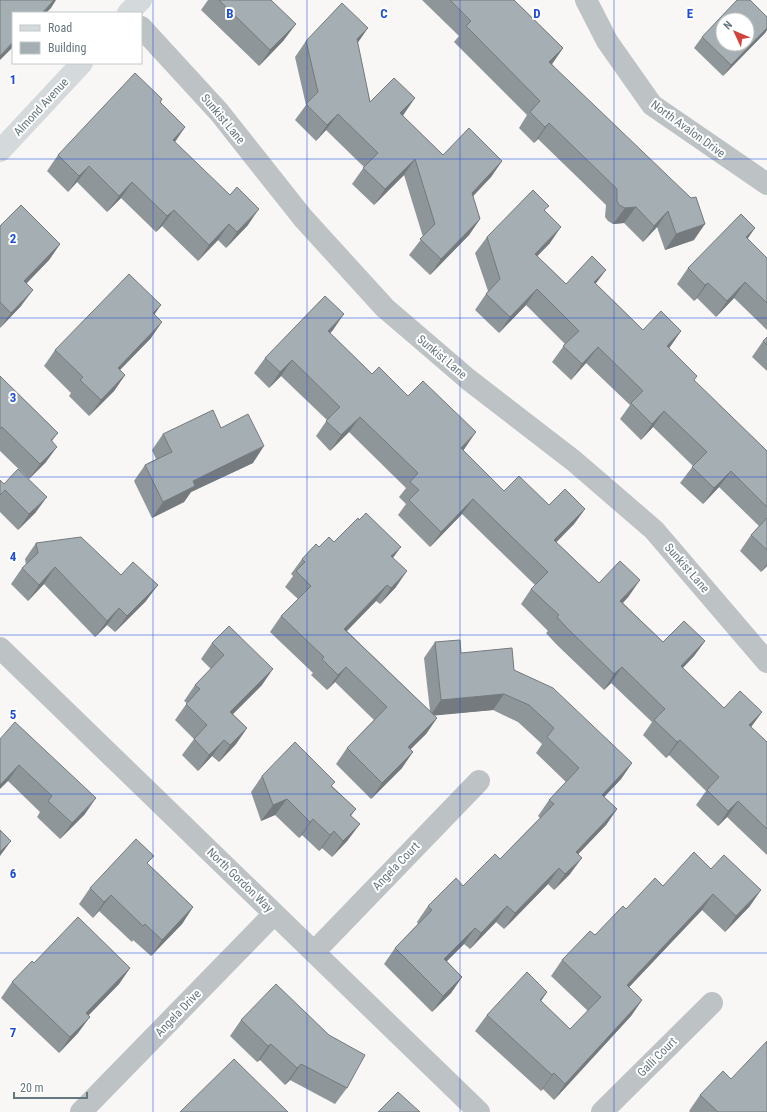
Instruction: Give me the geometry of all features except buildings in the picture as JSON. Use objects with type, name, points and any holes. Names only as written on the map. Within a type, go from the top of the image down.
[{"type":"street","name":"North Avalon Drive","points":[[586,0],[606,41],[652,105],[767,184]]},
{"type":"street","name":"Sunkist Lane","points":[[142,24],[219,112],[303,218],[385,308],[469,380],[574,461],[654,530],[767,662]]},
{"type":"street","name":"Almond Avenue","points":[[0,152],[81,64]]},
{"type":"street","name":"North Gordon Way","points":[[4,661],[274,914],[479,1112]]},
{"type":"street","name":"Angela Court","points":[[314,952],[479,781]]},
{"type":"street","name":"Angela Drive","points":[[81,1112],[274,914]]},
{"type":"street","name":"Galli Court","points":[[602,1112],[712,1003]]}]
